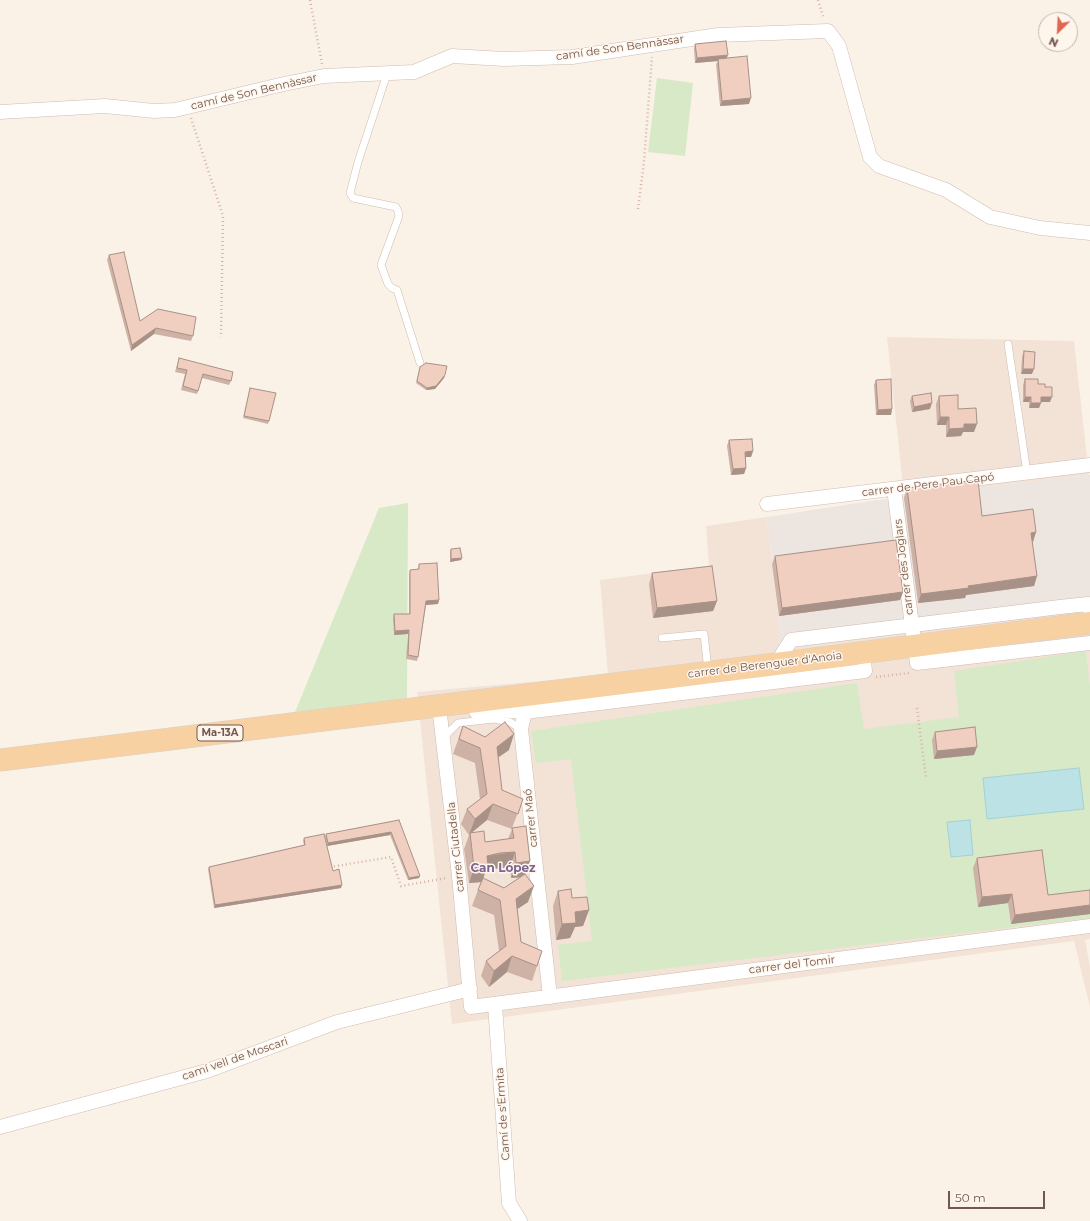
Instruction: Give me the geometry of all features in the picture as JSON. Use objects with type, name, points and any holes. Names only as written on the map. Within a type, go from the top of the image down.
[{"type":"main road","name":"carrer de Berenguer d'Anoia","points":[[439,706],[863,653],[913,636],[1090,623]]},
{"type":"main road","name":"Ma-13A","points":[[0,760],[439,706]]},
{"type":"street","name":"camí de Son Bennàssar","points":[[0,112],[105,106],[154,111],[175,110],[324,76],[414,72],[452,56],[504,59],[572,57],[718,35],[828,31]]},
{"type":"street","points":[[828,31],[839,46],[870,158],[879,166],[946,190],[990,217],[1040,228],[1090,233]]},
{"type":"street","name":"carrer de Pere Pau Capó","points":[[767,504],[1090,465]]},
{"type":"street","name":"carrer des Joglars","points":[[894,489],[917,664],[1090,643]]},
{"type":"street","points":[[776,664],[791,640],[913,636],[1088,604],[1090,610]]},
{"type":"street","points":[[439,706],[457,714],[494,710],[525,712],[865,671],[863,653]]},
{"type":"street","name":"carrer Ciutadella","points":[[439,706],[459,876],[471,1007],[495,1004]]},
{"type":"street","name":"carrer Maó","points":[[525,712],[521,729],[550,997]]},
{"type":"street","name":"carrer del Tomir","points":[[495,1004],[1090,926]]},
{"type":"street","name":"camí vell de Moscari","points":[[0,1127],[207,1071],[337,1022],[470,989]]},
{"type":"street","name":"Camí de s'Ermita","points":[[495,1004],[509,1203],[520,1221]]},
{"type":"lane","points":[[387,74],[358,162],[350,193],[353,198],[396,207],[398,211],[399,216],[382,265],[388,284],[397,290],[420,364]]},
{"type":"lane","points":[[1008,344],[1027,473]]},
{"type":"lane","points":[[662,638],[704,634],[708,672]]},
{"type":"lane","points":[[443,738],[458,723],[494,719],[510,722],[521,729]]},
{"type":"path","points":[[310,0],[324,76]]},
{"type":"path","points":[[818,0],[828,31]]},
{"type":"path","points":[[638,209],[644,162],[653,45]]},
{"type":"path","points":[[187,107],[223,216],[221,337]]},
{"type":"path","points":[[870,678],[911,673]]},
{"type":"path","points":[[917,708],[926,778]]},
{"type":"path","points":[[328,868],[391,857],[401,886],[459,876]]},
{"type":"shaded area","points":[[887,337],[1074,341],[1089,475],[904,496]]},
{"type":"shaded area","points":[[1090,475],[1090,609],[779,648],[780,631],[767,517],[904,496]]},
{"type":"shaded area","points":[[767,517],[780,631],[779,648],[1090,609],[1090,939],[1085,940],[1090,967],[1090,1007],[1074,941],[452,1024],[417,692],[608,675],[600,580],[709,566],[706,526]]},
{"type":"green space","points":[[657,78],[693,83],[685,156],[648,152]]},
{"type":"green space","points":[[408,503],[407,700],[295,712],[379,508]]},
{"type":"green space","points":[[1086,651],[1090,688],[1090,918],[562,981],[558,945],[592,941],[571,759],[536,763],[531,731],[857,683],[864,729],[959,717],[954,671]]},
{"type":"water","points":[[1079,768],[1084,809],[987,819],[983,778]]},
{"type":"water","points":[[970,820],[973,855],[951,857],[947,822]]},
{"type":"building","points":[[726,41],[728,55],[697,58],[695,44]]},
{"type":"building","points":[[747,56],[751,98],[722,101],[718,59]]},
{"type":"building","points":[[124,252],[140,321],[158,309],[196,317],[193,336],[156,328],[132,345],[109,255]]},
{"type":"building","points":[[1024,351],[1035,352],[1034,369],[1023,369]]},
{"type":"building","points":[[179,358],[233,372],[231,381],[203,374],[198,391],[183,386],[187,370],[177,368]]},
{"type":"building","points":[[426,363],[447,366],[445,375],[436,386],[427,388],[417,381],[420,367]]},
{"type":"building","points":[[891,379],[892,409],[878,410],[876,380]]},
{"type":"building","points":[[1025,379],[1038,379],[1038,384],[1045,384],[1045,387],[1052,387],[1052,397],[1041,397],[1041,403],[1031,403],[1031,397],[1025,397]]},
{"type":"building","points":[[250,388],[276,393],[269,421],[244,416]]},
{"type":"building","points":[[931,393],[932,403],[914,407],[912,396]]},
{"type":"building","points":[[958,395],[958,409],[976,408],[977,424],[964,424],[964,428],[949,429],[949,417],[940,417],[939,396]]},
{"type":"building","points":[[752,439],[753,451],[745,452],[746,468],[733,469],[729,440]]},
{"type":"building","points":[[978,480],[982,516],[1033,509],[1036,532],[1031,533],[1037,576],[968,586],[969,588],[921,594],[907,488]]},
{"type":"building","points":[[896,540],[903,592],[782,608],[775,556]]},
{"type":"building","points":[[460,548],[462,558],[451,559],[451,549]]},
{"type":"building","points":[[437,563],[439,600],[426,601],[418,657],[408,655],[409,630],[395,631],[394,614],[410,614],[410,570],[419,569],[419,564]]},
{"type":"building","points":[[712,566],[717,601],[657,608],[652,573]]},
{"type":"building","points":[[505,722],[514,734],[497,747],[502,790],[523,799],[518,814],[493,804],[475,819],[467,809],[487,794],[480,748],[459,739],[463,726],[485,737]]},
{"type":"building","points":[[975,727],[977,747],[937,751],[935,732]]},
{"type":"building","points":[[399,820],[420,876],[409,878],[391,832],[328,843],[326,834]]},
{"type":"building","points":[[526,826],[530,861],[516,863],[515,852],[500,853],[487,856],[488,866],[474,868],[470,833],[484,831],[485,842],[514,838],[512,828]]},
{"type":"building","points":[[324,834],[333,871],[339,869],[342,885],[215,905],[209,867],[305,845],[304,838]]},
{"type":"building","points":[[1042,850],[1048,895],[1090,890],[1090,905],[1015,915],[1012,894],[982,897],[977,858]]},
{"type":"building","points":[[525,874],[534,886],[516,899],[521,942],[542,951],[537,966],[512,956],[494,971],[486,961],[506,946],[500,900],[478,890],[483,878],[504,888]]},
{"type":"building","points":[[571,889],[572,898],[587,897],[589,910],[575,912],[576,923],[562,924],[558,891]]},
{"type":"district","name":"Can López","points":[[503,868]]}]
